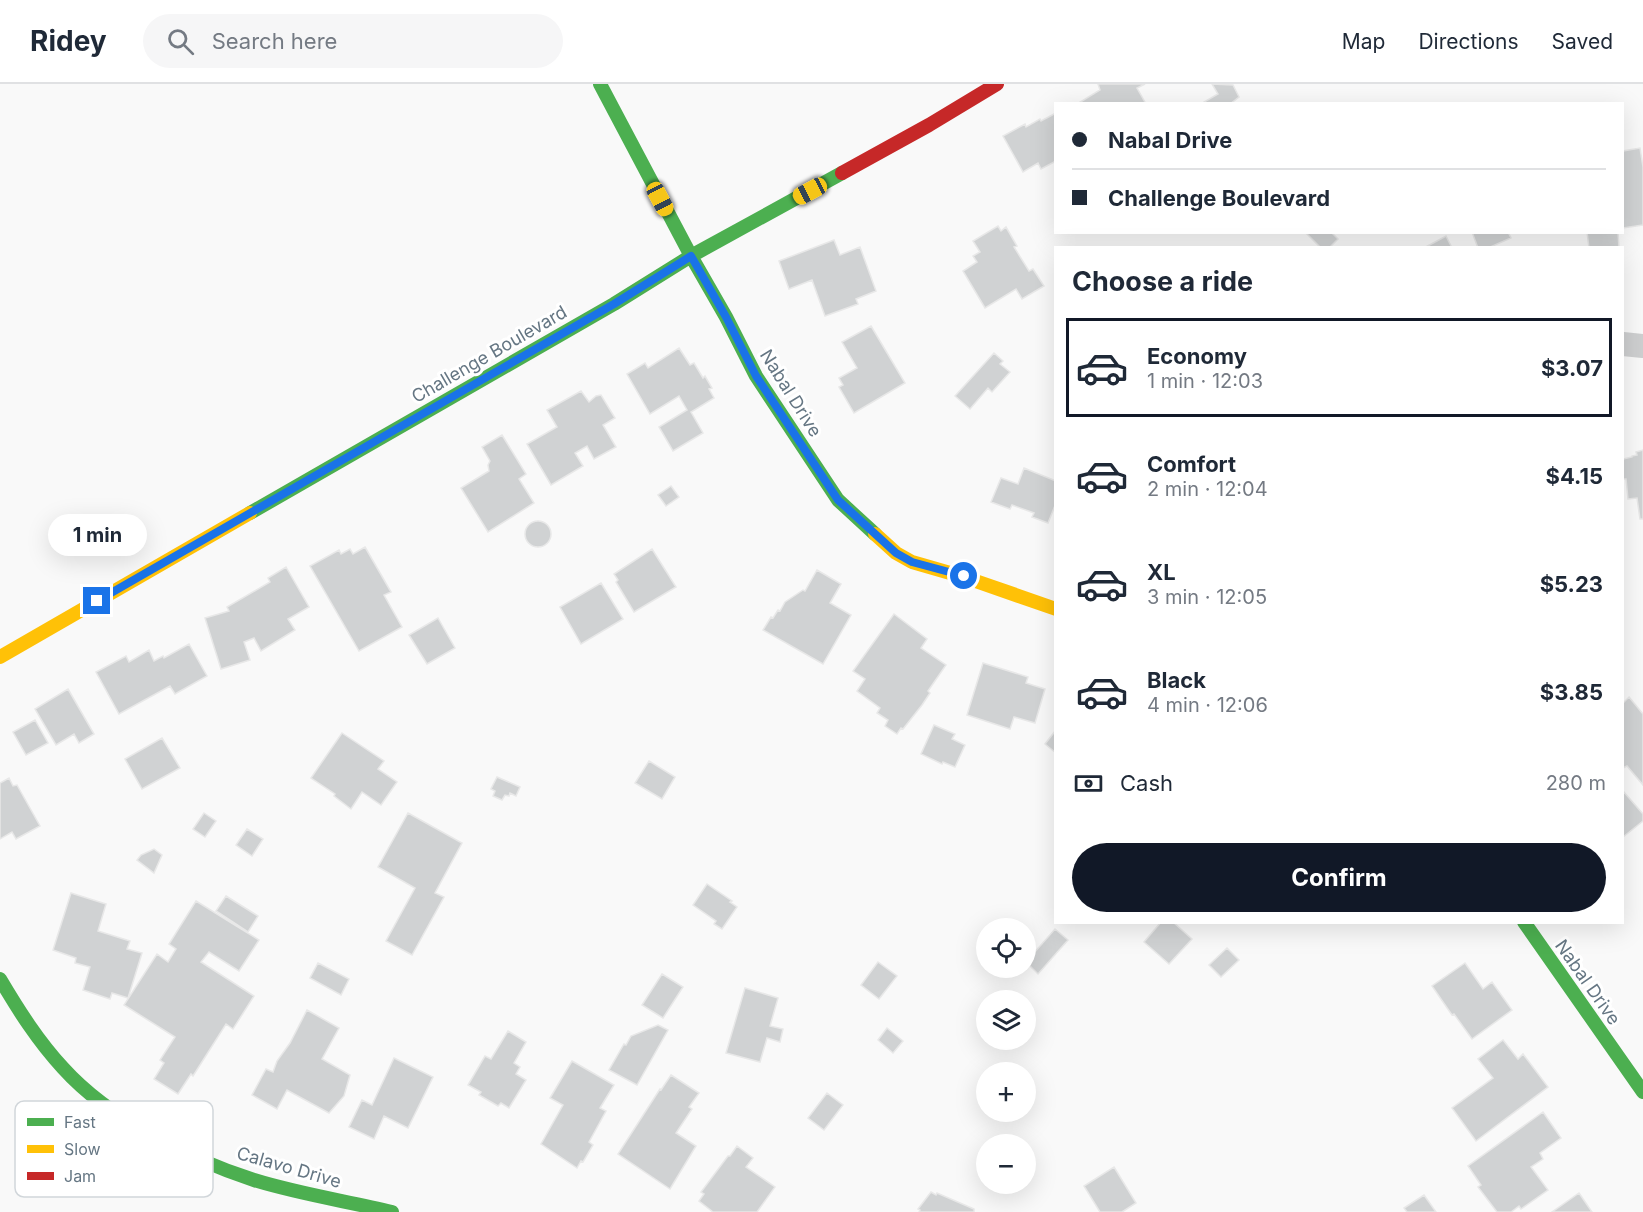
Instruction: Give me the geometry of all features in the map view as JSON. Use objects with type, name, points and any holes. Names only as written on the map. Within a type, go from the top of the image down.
[{"type":"street","name":"Nabal Drive","points":[[600,84],[756,376],[838,500],[896,553],[912,562],[964,576],[1054,608]]},
{"type":"street","name":"Challenge Boulevard","points":[[0,657],[614,304],[691,256],[929,125],[997,84]]},
{"type":"street","points":[[1624,344],[1643,346]]},
{"type":"street","name":"Nabal Drive","points":[[1525,924],[1643,1092]]},
{"type":"street","name":"Calavo Drive","points":[[0,979],[17,1010],[40,1042],[65,1071],[98,1101]]},
{"type":"street","name":"Calavo Drive","points":[[213,1163],[258,1181],[392,1212]]},
{"type":"building","points":[[1098,84],[1145,84],[1137,88],[1145,102],[1080,102],[1100,90]]},
{"type":"building","points":[[1212,84],[1233,85],[1239,97],[1233,102],[1204,102],[1218,94]]},
{"type":"building","points":[[1054,114],[1054,162],[1041,169],[1038,163],[1023,172],[1003,136],[1025,124],[1026,127],[1040,119],[1041,121]]},
{"type":"building","points":[[1640,148],[1643,167],[1643,225],[1624,228],[1624,151]]},
{"type":"building","points":[[998,226],[1001,231],[1006,227],[1017,246],[1014,247],[1029,271],[1033,269],[1044,286],[1022,299],[1016,289],[985,308],[963,271],[977,262],[973,256],[980,252],[973,241]]},
{"type":"building","points":[[1307,234],[1333,234],[1338,239],[1331,246],[1319,246]]},
{"type":"building","points":[[1473,234],[1509,234],[1511,238],[1493,246],[1477,246]]},
{"type":"building","points":[[1587,234],[1618,234],[1619,246],[1589,246]]},
{"type":"building","points":[[1446,236],[1451,246],[1428,246]]},
{"type":"building","points":[[834,240],[840,255],[860,247],[876,291],[856,299],[858,304],[825,316],[812,280],[789,289],[779,261]]},
{"type":"building","points":[[871,326],[905,383],[854,413],[839,387],[843,385],[839,378],[857,368],[842,342]]},
{"type":"building","points":[[679,348],[690,365],[694,363],[703,378],[705,376],[712,388],[709,389],[714,398],[691,412],[703,433],[673,451],[659,427],[687,410],[679,396],[650,414],[627,374],[645,363],[648,368]]},
{"type":"building","points":[[994,353],[1003,361],[1000,364],[1010,372],[992,392],[988,388],[970,409],[955,396]]},
{"type":"building","points":[[581,391],[589,402],[601,395],[615,418],[603,425],[616,447],[594,459],[587,446],[575,453],[583,466],[551,485],[527,444],[557,427],[547,410]]},
{"type":"building","points":[[502,435],[526,474],[519,479],[534,503],[488,532],[461,488],[489,471],[490,461],[482,447]]},
{"type":"building","points":[[1643,450],[1643,519],[1640,519],[1637,498],[1628,499],[1626,479],[1624,479],[1624,459],[1637,455],[1636,452]]},
{"type":"building","points":[[1024,468],[1054,480],[1054,508],[1048,523],[1032,517],[1034,513],[1012,505],[1010,509],[991,502],[1001,478],[1018,484]]},
{"type":"building","points":[[671,486],[679,497],[666,506],[658,495]]},
{"type":"building","points":[[538,521],[547,525],[551,534],[547,543],[538,547],[529,543],[525,534],[529,525]]},
{"type":"building","points":[[365,547],[391,592],[384,595],[402,627],[359,651],[310,566],[339,550],[341,554],[350,549],[353,554]]},
{"type":"building","points":[[652,549],[676,587],[634,612],[616,582],[618,580],[614,574]]},
{"type":"building","points":[[286,567],[309,607],[288,619],[295,630],[261,651],[254,638],[244,642],[250,660],[221,669],[205,618],[229,611],[227,607],[270,582],[268,578]]},
{"type":"building","points":[[817,570],[841,584],[830,603],[851,615],[823,664],[763,630],[785,602],[803,590],[805,591]]},
{"type":"building","points":[[601,583],[623,619],[581,644],[560,607]]},
{"type":"building","points":[[894,614],[927,639],[921,648],[946,665],[928,691],[930,693],[922,705],[897,734],[885,726],[888,720],[877,713],[880,708],[857,691],[865,679],[853,671]]},
{"type":"building","points":[[438,618],[455,648],[427,664],[409,635]]},
{"type":"building","points":[[189,644],[207,676],[175,694],[170,686],[119,714],[96,672],[126,656],[129,662],[149,650],[154,661]]},
{"type":"building","points":[[983,663],[1028,677],[1026,683],[1045,689],[1035,723],[1014,717],[1010,729],[967,715]]},
{"type":"building","points":[[68,689],[94,734],[79,743],[74,734],[56,745],[35,709]]},
{"type":"building","points":[[1629,697],[1643,714],[1643,785],[1627,766],[1624,768],[1624,702]]},
{"type":"building","points":[[35,720],[48,743],[26,755],[13,732]]},
{"type":"building","points":[[934,725],[955,734],[952,739],[965,745],[955,767],[943,762],[942,764],[921,754]]},
{"type":"building","points":[[342,733],[384,761],[378,769],[397,782],[381,805],[362,792],[351,809],[334,796],[335,794],[311,778]]},
{"type":"building","points":[[1054,733],[1054,751],[1045,744]]},
{"type":"building","points":[[162,738],[180,768],[142,789],[125,759]]},
{"type":"building","points":[[649,761],[675,777],[662,799],[635,783]]},
{"type":"building","points":[[497,777],[520,787],[516,796],[510,793],[502,800],[493,796],[495,791],[491,789]]},
{"type":"building","points":[[9,778],[13,786],[17,785],[40,826],[16,839],[12,832],[0,839],[0,783]]},
{"type":"building","points":[[1624,792],[1643,814],[1643,821],[1624,836]]},
{"type":"building","points":[[204,813],[216,821],[205,837],[193,829]]},
{"type":"building","points":[[408,813],[462,843],[435,893],[444,897],[412,955],[386,941],[415,888],[378,867]]},
{"type":"building","points":[[247,829],[263,839],[252,856],[236,845]]},
{"type":"building","points":[[154,849],[162,855],[154,873],[137,860],[141,855]]},
{"type":"building","points":[[707,884],[737,907],[722,929],[714,924],[716,921],[693,905]]},
{"type":"building","points":[[71,893],[106,904],[98,931],[130,941],[127,949],[142,953],[128,998],[112,993],[110,999],[83,990],[90,967],[75,963],[76,958],[53,950]]},
{"type":"building","points":[[226,896],[258,916],[248,932],[216,911]]},
{"type":"building","points":[[196,901],[259,940],[239,971],[209,952],[201,962],[254,996],[233,1029],[226,1024],[193,1076],[191,1074],[178,1094],[154,1079],[164,1063],[160,1060],[175,1037],[124,1005],[157,954],[168,962],[176,949],[169,944]]},
{"type":"building","points":[[1159,924],[1175,924],[1192,939],[1169,964],[1144,942]]},
{"type":"building","points":[[1055,929],[1068,940],[1038,974],[1036,972],[1036,951]]},
{"type":"building","points":[[1227,948],[1239,960],[1221,977],[1209,965]]},
{"type":"building","points":[[878,962],[897,976],[879,999],[861,985]]},
{"type":"building","points":[[318,963],[349,979],[341,995],[310,978]]},
{"type":"building","points":[[1465,963],[1483,989],[1492,982],[1512,1010],[1472,1039],[1432,986]]},
{"type":"building","points":[[662,974],[683,987],[663,1018],[642,1005]]},
{"type":"building","points":[[745,988],[778,998],[770,1026],[783,1029],[780,1042],[767,1038],[760,1062],[726,1053]]},
{"type":"building","points":[[307,1010],[339,1028],[322,1059],[350,1075],[344,1096],[329,1113],[287,1090],[277,1109],[252,1095],[266,1069],[273,1072]]},
{"type":"building","points":[[658,1025],[668,1030],[637,1085],[609,1070],[631,1036]]},
{"type":"building","points":[[887,1028],[903,1041],[893,1053],[878,1040]]},
{"type":"building","points":[[508,1031],[526,1042],[514,1063],[520,1067],[516,1074],[526,1080],[509,1108],[501,1103],[498,1106],[479,1095],[481,1092],[468,1085],[485,1056],[491,1059]]},
{"type":"building","points":[[1503,1040],[1518,1059],[1523,1054],[1548,1087],[1476,1141],[1452,1108],[1493,1078],[1478,1059]]},
{"type":"building","points":[[394,1058],[433,1077],[408,1128],[384,1116],[374,1139],[349,1127],[362,1100],[372,1105]]},
{"type":"building","points":[[572,1061],[614,1085],[600,1108],[606,1111],[589,1142],[593,1145],[577,1168],[541,1144],[563,1105],[550,1098]]},
{"type":"building","points":[[671,1075],[699,1093],[689,1107],[692,1109],[676,1133],[696,1146],[670,1189],[618,1154]]},
{"type":"building","points":[[827,1093],[843,1105],[824,1130],[808,1118]]},
{"type":"building","points":[[1543,1112],[1561,1138],[1540,1153],[1543,1159],[1531,1167],[1548,1190],[1521,1209],[1519,1206],[1511,1212],[1497,1212],[1478,1187],[1481,1185],[1468,1166]]},
{"type":"building","points":[[737,1146],[753,1158],[746,1167],[775,1187],[757,1212],[713,1212],[699,1201],[704,1194],[701,1192]]},
{"type":"building","points":[[1114,1167],[1136,1203],[1122,1212],[1100,1212],[1084,1186]]},
{"type":"building","points":[[931,1192],[974,1209],[974,1212],[919,1212],[918,1209]]},
{"type":"building","points":[[1579,1193],[1592,1212],[1552,1212]]},
{"type":"building","points":[[1424,1195],[1436,1212],[1407,1212],[1404,1208]]},
{"type":"traffic: fast","points":[[600,84],[756,376],[838,500],[875,534]]},
{"type":"traffic: fast","points":[[250,513],[614,304],[691,256],[842,173]]},
{"type":"traffic: fast","points":[[1525,924],[1643,1092]]},
{"type":"traffic: fast","points":[[0,979],[45,1047],[82,1087],[99,1101]]},
{"type":"traffic: fast","points":[[213,1165],[271,1185],[392,1212]]},
{"type":"traffic: slow","points":[[0,657],[250,513]]},
{"type":"traffic: slow","points":[[875,534],[896,553],[912,562],[964,577],[1054,608]]},
{"type":"traffic: jam","points":[[842,173],[997,84]]},
{"type":"route","points":[[97,601],[614,304],[691,256],[756,376],[838,500],[896,553],[912,562],[964,576]]}]
